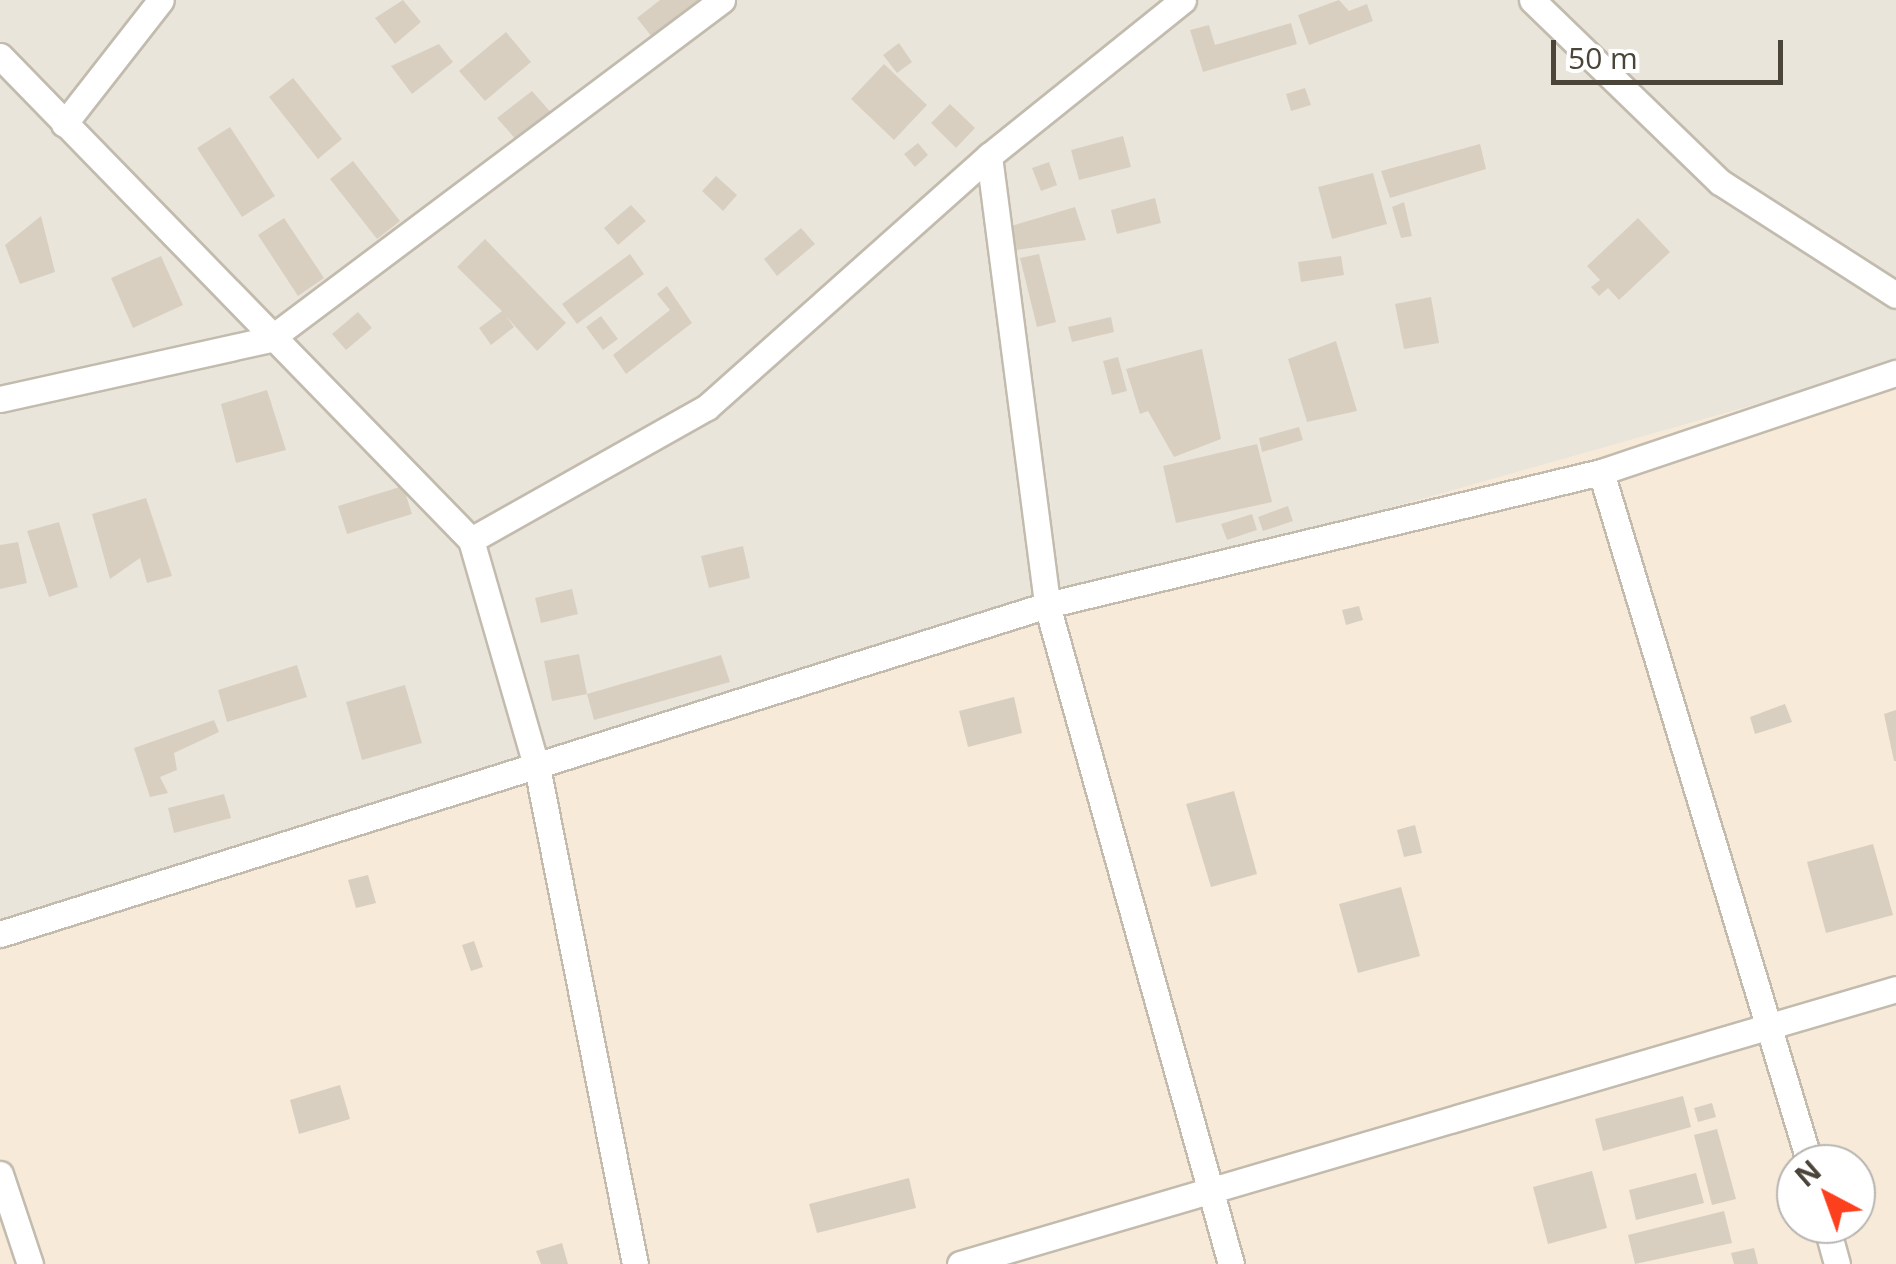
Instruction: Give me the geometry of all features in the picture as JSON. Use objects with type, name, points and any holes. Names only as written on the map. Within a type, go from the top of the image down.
[{"type":"street","points":[[64,124],[161,0]]},
{"type":"street","points":[[0,399],[270,339],[722,0]]},
{"type":"street","points":[[471,540],[707,407],[989,156],[1183,0]]},
{"type":"street","points":[[1532,0],[1720,182],[1896,295]]},
{"type":"street","points":[[0,56],[270,339],[471,540],[538,772],[635,1264]]},
{"type":"street","points":[[989,156],[1048,605],[1231,1264]]},
{"type":"street","points":[[0,934],[538,772],[1048,605],[1601,472],[1896,372]]},
{"type":"street","points":[[1601,472],[1773,1027],[1805,1144]]},
{"type":"street","points":[[960,1264],[1212,1196],[1896,990]]},
{"type":"street","points":[[0,1174],[30,1264]]},
{"type":"shaded area","points":[[0,0],[1896,0],[1896,365],[1048,605],[0,934]]},
{"type":"shaded area","points":[[1896,365],[1896,1264],[0,1264],[0,934],[1047,605]]},
{"type":"building","points":[[403,0],[421,22],[395,44],[375,18]]},
{"type":"building","points":[[660,0],[707,0],[656,42],[637,18]]},
{"type":"building","points":[[1339,0],[1349,11],[1367,4],[1373,21],[1309,45],[1298,15]]},
{"type":"building","points":[[1291,23],[1297,44],[1203,72],[1190,30],[1209,25],[1215,45]]},
{"type":"building","points":[[506,32],[531,62],[485,101],[459,71]]},
{"type":"building","points":[[899,43],[912,62],[897,73],[883,55]]},
{"type":"building","points":[[439,44],[453,62],[412,94],[391,66]]},
{"type":"building","points":[[884,64],[927,105],[894,140],[851,99]]},
{"type":"building","points":[[293,78],[342,139],[318,159],[269,97]]},
{"type":"building","points":[[1305,88],[1311,105],[1291,111],[1286,94]]},
{"type":"building","points":[[532,91],[554,116],[519,143],[497,118]]},
{"type":"building","points":[[950,104],[975,128],[956,148],[931,123]]},
{"type":"building","points":[[230,127],[275,196],[242,217],[197,148]]},
{"type":"building","points":[[1123,136],[1131,167],[1079,180],[1071,150]]},
{"type":"building","points":[[918,143],[928,155],[915,167],[904,154]]},
{"type":"building","points":[[1480,144],[1486,169],[1390,198],[1381,171]]},
{"type":"building","points":[[353,161],[400,221],[377,239],[330,179]]},
{"type":"building","points":[[1049,162],[1057,185],[1041,191],[1032,168]]},
{"type":"building","points":[[1373,173],[1387,224],[1332,239],[1318,187]]},
{"type":"building","points":[[716,176],[737,195],[723,211],[702,191]]},
{"type":"building","points":[[1155,198],[1161,223],[1117,234],[1111,210]]},
{"type":"building","points":[[1404,202],[1412,236],[1401,238],[1392,207]]},
{"type":"building","points":[[631,205],[646,221],[618,245],[604,228]]},
{"type":"building","points":[[1075,207],[1086,240],[1016,250],[1011,226]]},
{"type":"building","points":[[41,216],[55,272],[20,284],[5,245]]},
{"type":"building","points":[[284,218],[324,278],[298,296],[258,235]]},
{"type":"building","points":[[1638,218],[1670,252],[1619,300],[1608,288],[1599,296],[1591,287],[1600,280],[1587,266]]},
{"type":"building","points":[[801,228],[815,244],[777,276],[764,259]]},
{"type":"building","points":[[485,239],[566,323],[537,351],[506,316],[514,327],[491,345],[479,328],[502,311],[457,267]]},
{"type":"building","points":[[630,254],[644,274],[577,324],[562,304]]},
{"type":"building","points":[[1039,254],[1056,322],[1037,327],[1020,258]]},
{"type":"building","points":[[161,256],[183,305],[133,328],[111,278]]},
{"type":"building","points":[[1341,256],[1344,275],[1301,282],[1298,262]]},
{"type":"building","points":[[667,286],[692,323],[626,374],[613,355],[670,310],[657,294]]},
{"type":"building","points":[[1431,297],[1439,343],[1404,349],[1395,304]]},
{"type":"building","points":[[358,312],[372,328],[346,350],[332,334]]},
{"type":"building","points":[[601,316],[618,339],[603,350],[586,327]]},
{"type":"building","points":[[1111,317],[1114,332],[1072,342],[1068,327]]},
{"type":"building","points":[[1336,341],[1357,411],[1307,422],[1288,359]]},
{"type":"building","points":[[1202,349],[1221,439],[1174,457],[1148,411],[1140,414],[1126,369]]},
{"type":"building","points":[[1118,357],[1127,391],[1112,395],[1103,361]]},
{"type":"building","points":[[267,390],[286,450],[236,463],[221,404]]},
{"type":"building","points":[[1299,427],[1303,440],[1262,452],[1259,438]]},
{"type":"building","points":[[1257,444],[1272,502],[1176,523],[1163,466]]},
{"type":"building","points":[[403,486],[412,514],[347,534],[338,506]]},
{"type":"building","points":[[146,498],[172,576],[147,583],[140,558],[110,579],[92,514]]},
{"type":"building","points":[[1288,506],[1293,521],[1263,531],[1258,517]]},
{"type":"building","points":[[1252,514],[1257,530],[1227,540],[1221,524]]},
{"type":"building","points":[[59,522],[78,587],[49,597],[27,531]]},
{"type":"building","points":[[18,542],[27,583],[0,589],[0,545]]},
{"type":"building","points":[[743,546],[750,578],[709,588],[701,556]]},
{"type":"building","points":[[572,589],[578,614],[541,623],[535,598]]},
{"type":"building","points":[[1359,606],[1363,620],[1346,625],[1342,610]]},
{"type":"building","points":[[579,654],[587,694],[552,701],[544,661]]},
{"type":"building","points":[[721,655],[730,682],[594,720],[587,694]]},
{"type":"building","points":[[297,665],[307,697],[227,722],[218,690]]},
{"type":"building","points":[[405,685],[422,743],[362,760],[346,702]]},
{"type":"building","points":[[1014,697],[1022,733],[968,747],[959,711]]},
{"type":"building","points":[[1785,704],[1792,722],[1755,734],[1750,717]]},
{"type":"building","points":[[1896,710],[1896,761],[1894,761],[1884,714]]},
{"type":"building","points":[[214,720],[219,732],[174,753],[177,770],[160,777],[168,793],[150,797],[134,748]]},
{"type":"building","points":[[1234,791],[1257,874],[1211,887],[1186,804]]},
{"type":"building","points":[[224,794],[231,818],[174,833],[168,808]]},
{"type":"building","points":[[1415,825],[1422,853],[1404,857],[1397,830]]},
{"type":"building","points":[[1873,844],[1893,915],[1826,933],[1807,862]]},
{"type":"building","points":[[368,875],[376,903],[356,908],[348,880]]},
{"type":"building","points":[[1401,887],[1420,956],[1358,973],[1339,904]]},
{"type":"building","points":[[474,941],[483,967],[471,971],[462,945]]},
{"type":"building","points":[[340,1085],[350,1119],[299,1134],[290,1100]]},
{"type":"building","points":[[1683,1096],[1691,1127],[1603,1151],[1595,1119]]},
{"type":"building","points":[[1712,1103],[1716,1117],[1698,1122],[1694,1108]]},
{"type":"building","points":[[1717,1129],[1736,1199],[1712,1205],[1694,1135]]},
{"type":"building","points":[[1592,1171],[1607,1228],[1548,1244],[1533,1187]]},
{"type":"building","points":[[1696,1173],[1704,1203],[1636,1220],[1629,1190]]},
{"type":"building","points":[[909,1178],[916,1208],[817,1233],[809,1204]]},
{"type":"building","points":[[1724,1211],[1732,1243],[1635,1264],[1628,1235]]},
{"type":"building","points":[[562,1243],[568,1264],[541,1264],[536,1251]]},
{"type":"building","points":[[1754,1248],[1758,1264],[1734,1264],[1731,1253]]}]
